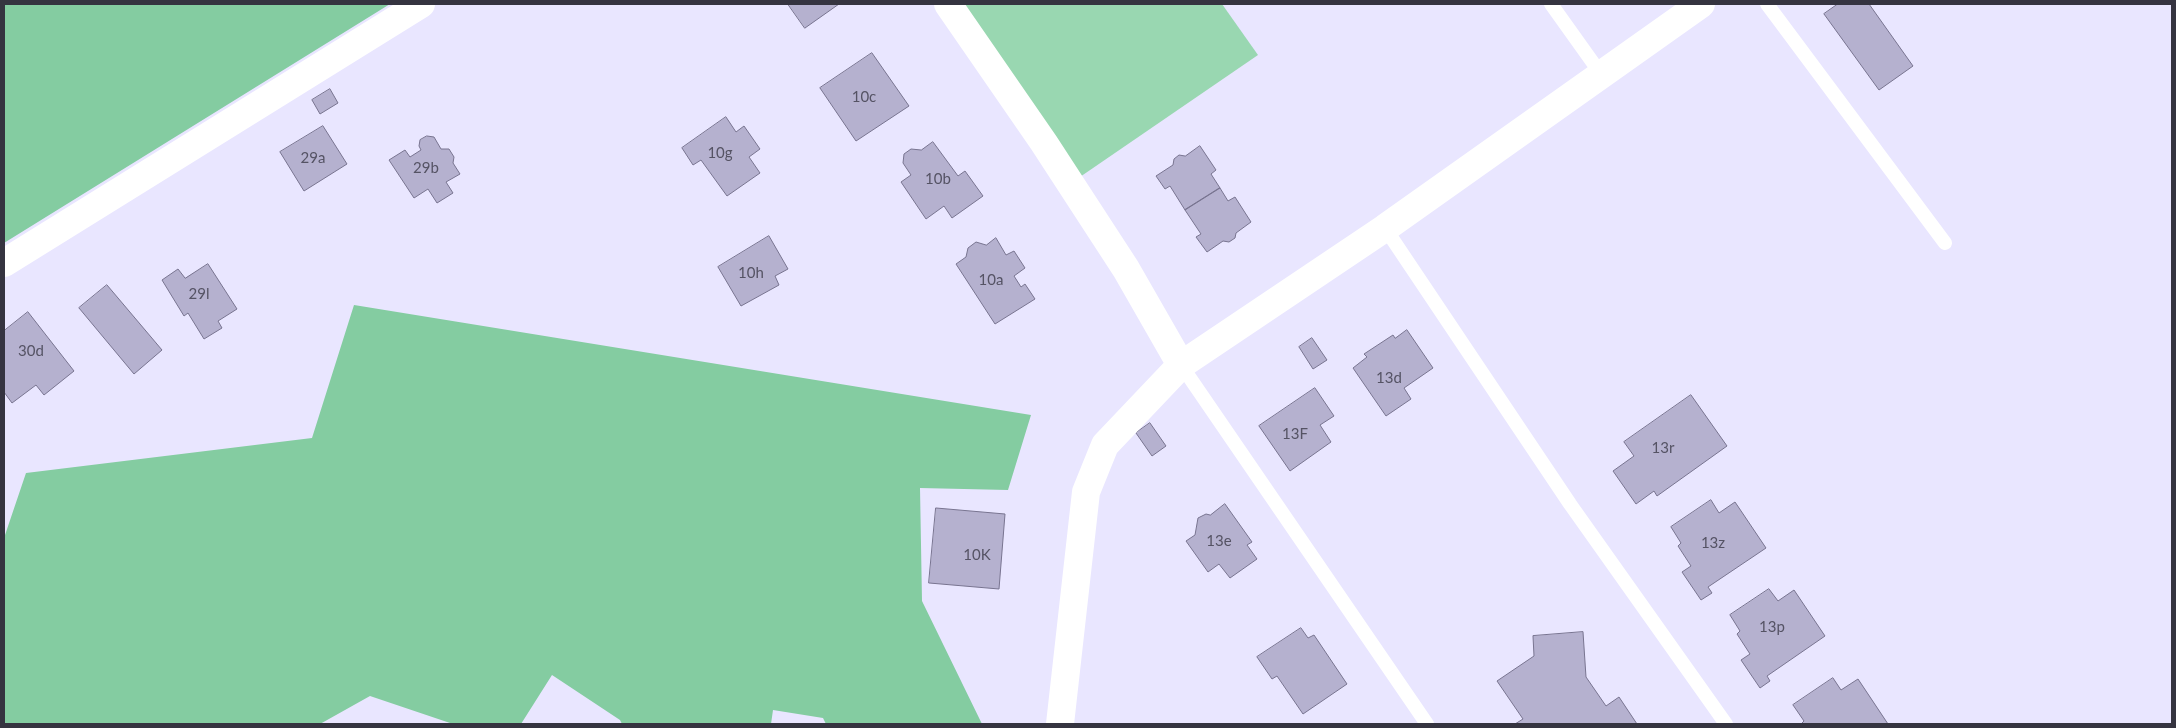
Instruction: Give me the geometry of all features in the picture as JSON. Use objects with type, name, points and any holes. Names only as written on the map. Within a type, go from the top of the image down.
[{"type":"street","points":[[4,263],[421,4]]},
{"type":"street","points":[[948,4],[1121,261],[1181,364]]},
{"type":"street","points":[[1060,724],[1086,492],[1105,445],[1181,364],[1385,228],[1701,4]]},
{"type":"lane","points":[[1551,4],[1601,74]]},
{"type":"lane","points":[[1767,4],[1945,243]]},
{"type":"lane","points":[[1385,228],[1570,504],[1726,724]]},
{"type":"lane","points":[[1181,364],[1427,724]]},
{"type":"green space","points":[[4,4],[390,4],[4,243]]},
{"type":"green space","points":[[955,4],[1222,4],[1258,55],[1077,179]]},
{"type":"green space","points":[[354,305],[1031,415],[1008,490],[920,488],[922,601],[982,724],[826,724],[823,718],[773,710],[771,724],[622,724],[620,720],[552,675],[521,724],[453,724],[370,696],[320,724],[4,724],[4,538],[26,473],[312,438]]},
{"type":"building","points":[[788,4],[839,4],[805,28]]},
{"type":"building","points":[[1838,4],[1869,4],[1913,66],[1879,90],[1824,14]]},
{"type":"building","points":[[872,53],[909,106],[856,141],[820,88]]},
{"type":"building","points":[[330,89],[338,103],[320,114],[312,100]]},
{"type":"building","points":[[726,117],[736,132],[744,126],[760,149],[749,157],[760,173],[727,196],[701,160],[693,165],[682,148]]},
{"type":"building","points":[[323,126],[347,164],[304,191],[280,152]]},
{"type":"building","points":[[427,136],[434,137],[441,149],[449,149],[454,157],[453,163],[460,174],[446,182],[453,193],[437,203],[428,189],[414,198],[389,160],[405,150],[410,157],[421,150],[419,146],[420,140]]},
{"type":"building","points":[[933,142],[958,176],[965,171],[983,196],[952,218],[944,206],[926,219],[901,182],[911,175],[903,163],[904,154],[911,149],[921,150]]},
{"type":"building","points":[[1200,146],[1216,170],[1211,174],[1220,188],[1185,210],[1170,186],[1165,189],[1156,176],[1173,165],[1174,159],[1179,155],[1185,156]]},
{"type":"building","points":[[1220,188],[1228,201],[1235,197],[1251,222],[1236,233],[1235,238],[1229,242],[1223,241],[1207,252],[1196,237],[1201,234],[1185,210]]},
{"type":"building","points":[[769,236],[788,269],[775,276],[779,285],[741,306],[718,267]]},
{"type":"building","points":[[996,238],[1006,255],[1014,251],[1025,268],[1014,276],[1021,287],[1025,284],[1035,299],[995,324],[956,264],[966,257],[968,248],[976,242],[986,245]]},
{"type":"building","points":[[208,264],[237,309],[218,321],[222,328],[204,339],[188,313],[184,316],[162,280],[178,269],[185,278]]},
{"type":"building","points":[[107,285],[162,350],[134,374],[79,308]]},
{"type":"building","points":[[28,312],[74,371],[44,395],[36,385],[12,403],[4,392],[4,331]]},
{"type":"building","points":[[1407,330],[1433,368],[1404,388],[1411,399],[1386,416],[1353,368],[1367,357],[1364,354],[1393,335],[1395,338]]},
{"type":"building","points":[[1312,338],[1327,360],[1313,369],[1299,347]]},
{"type":"building","points":[[1315,388],[1334,416],[1320,425],[1331,442],[1290,471],[1259,426]]},
{"type":"building","points":[[1691,395],[1727,446],[1657,496],[1654,491],[1636,504],[1613,471],[1634,456],[1624,442]]},
{"type":"building","points":[[1150,423],[1166,446],[1152,456],[1136,433]]},
{"type":"building","points":[[1711,500],[1719,513],[1735,502],[1766,548],[1708,587],[1712,593],[1701,600],[1682,572],[1691,566],[1678,546],[1681,543],[1671,527]]},
{"type":"building","points":[[1225,504],[1252,542],[1247,545],[1257,559],[1230,578],[1219,564],[1208,572],[1186,541],[1195,535],[1198,518],[1206,514],[1210,515]]},
{"type":"building","points":[[936,508],[1005,514],[999,589],[929,583]]},
{"type":"building","points":[[1769,589],[1778,601],[1794,590],[1825,636],[1767,676],[1770,681],[1760,688],[1741,660],[1750,654],[1737,634],[1740,631],[1730,615]]},
{"type":"building","points":[[1301,628],[1308,638],[1314,635],[1347,684],[1303,714],[1277,676],[1272,679],[1257,657]]},
{"type":"building","points":[[1583,632],[1586,677],[1606,706],[1619,697],[1637,724],[1515,724],[1523,719],[1497,681],[1534,656],[1533,636]]},
{"type":"building","points":[[1833,678],[1841,690],[1858,679],[1888,724],[1801,724],[1804,721],[1793,705]]}]
